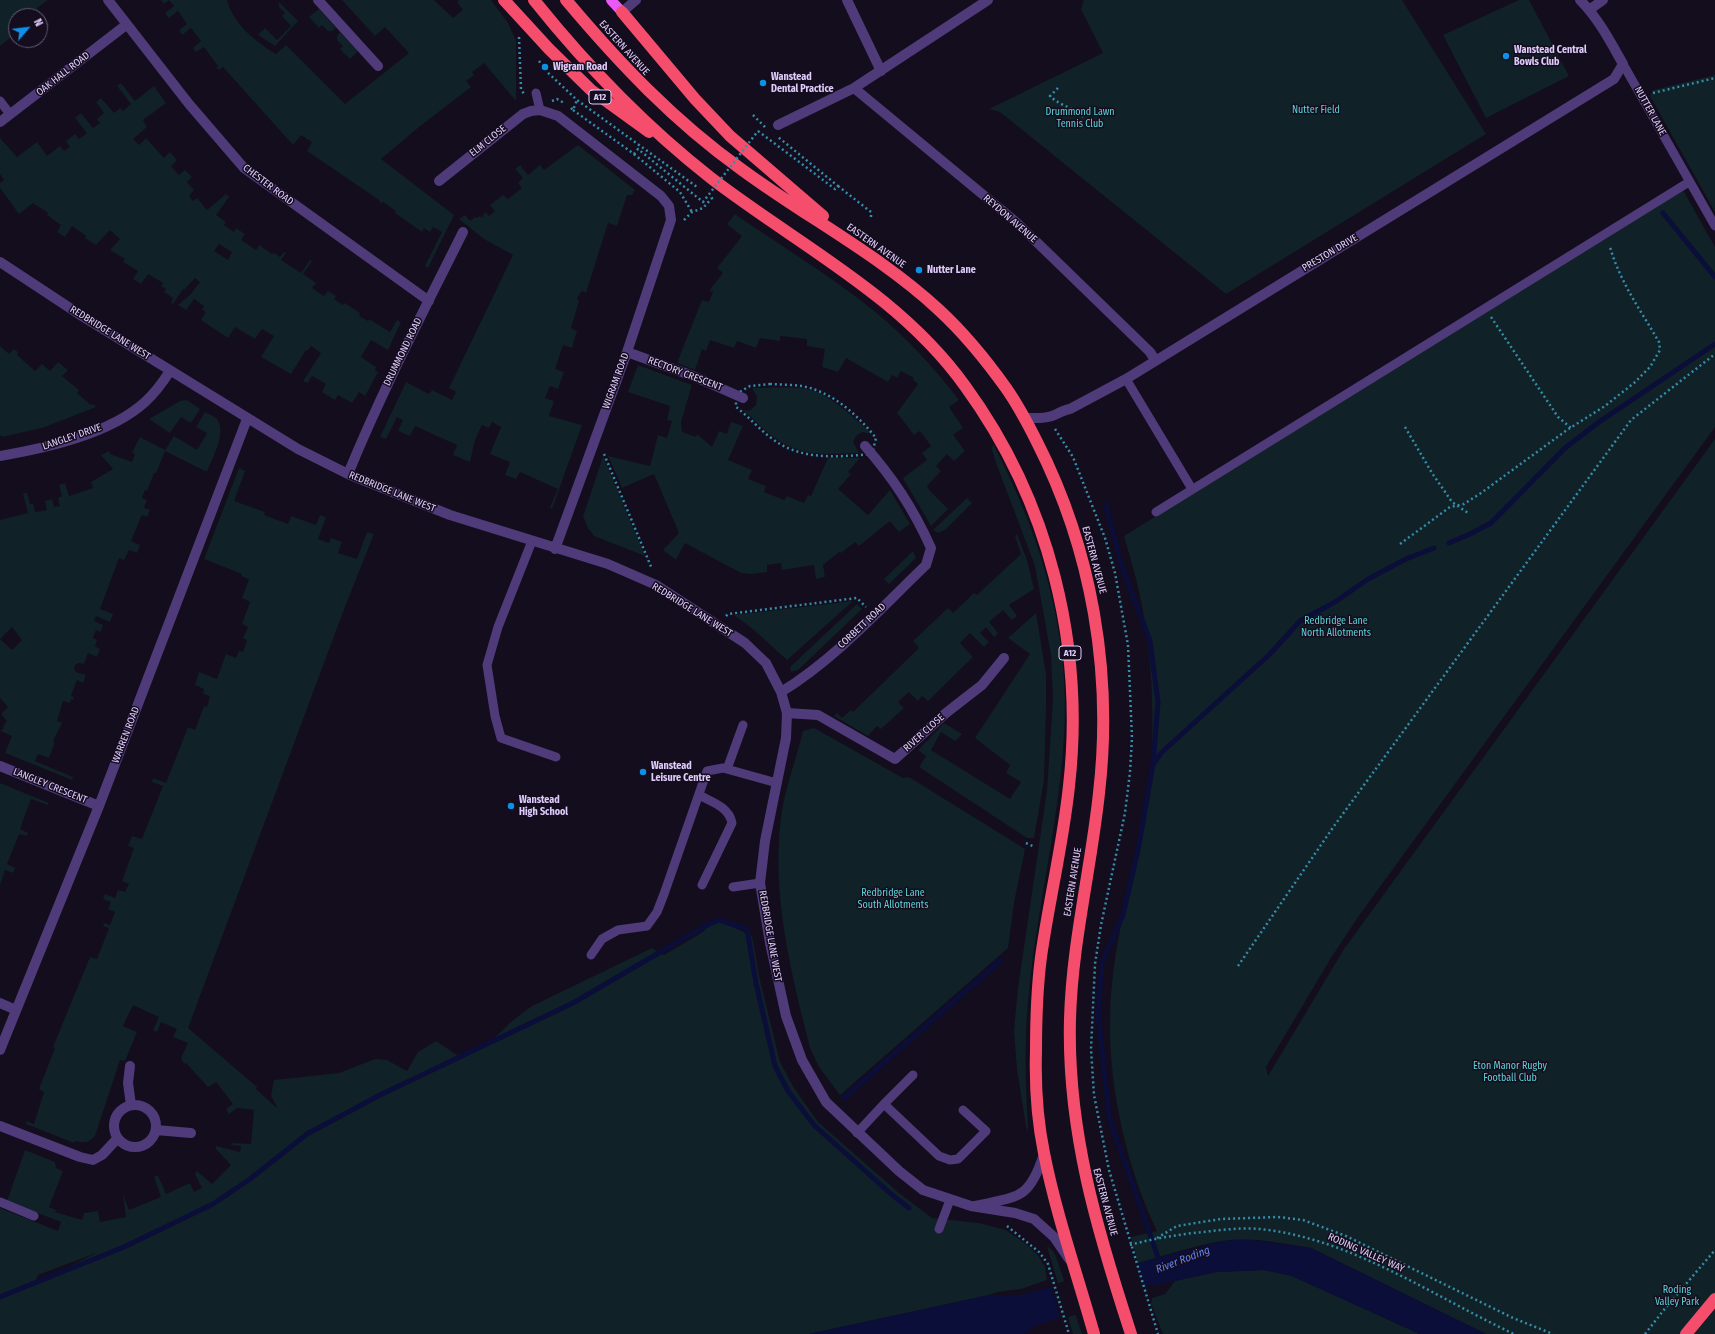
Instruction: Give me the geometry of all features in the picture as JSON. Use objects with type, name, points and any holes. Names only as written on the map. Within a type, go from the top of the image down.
[{"type":"highway","name":"A12","points":[[504,0],[549,49],[591,90],[711,178]]},
{"type":"highway","name":"EASTERN AVENUE","points":[[534,0],[604,80],[651,126],[711,178],[893,309],[948,363],[980,407],[998,436],[1025,489],[1044,536],[1059,587],[1070,656],[1073,707],[1073,744],[1069,791],[1041,961],[1037,1014],[1036,1098],[1044,1154],[1094,1334]]},
{"type":"highway","name":"EASTERN AVENUE","points":[[566,0],[627,70],[700,138],[744,172],[864,251],[914,288],[941,312],[972,344],[1006,388],[1025,418],[1060,492],[1080,548],[1092,596],[1100,652],[1104,709],[1099,793],[1073,969],[1070,1020],[1071,1081],[1080,1153],[1089,1193],[1131,1334]]},
{"type":"highway","points":[[622,12],[695,99],[730,136],[864,251]]},
{"type":"highway","points":[[1686,1334],[1715,1299]]},
{"type":"main road","points":[[611,0],[622,12]]},
{"type":"street","name":"CHESTER ROAD","points":[[108,0],[189,104],[244,168],[428,301]]},
{"type":"street","points":[[318,0],[378,66]]},
{"type":"street","points":[[622,12],[636,0]]},
{"type":"street","points":[[847,0],[881,71]]},
{"type":"street","points":[[776,130],[854,88],[988,0]]},
{"type":"street","name":"NUTTER LANE","points":[[1580,0],[1589,10],[1623,64]]},
{"type":"street","points":[[1589,10],[1603,0]]},
{"type":"street","name":"OAK HALL ROAD","points":[[0,122],[126,25]]},
{"type":"street","name":"PRESTON DRIVE","points":[[1025,418],[1047,417],[1070,409],[1126,379],[1614,79],[1623,64]]},
{"type":"street","name":"REYDON AVENUE","points":[[854,88],[1016,222],[1150,352],[1155,360]]},
{"type":"street","points":[[536,110],[558,116],[660,196],[669,206],[671,220]]},
{"type":"street","name":"ELM CLOSE","points":[[439,181],[506,126],[536,110]]},
{"type":"street","name":"WIGRAM ROAD","points":[[556,549],[627,352],[671,220]]},
{"type":"street","name":"DRUMMOND ROAD","points":[[348,474],[369,423],[395,368],[463,232]]},
{"type":"street","name":"REDBRIDGE LANE WEST","points":[[0,262],[82,316],[298,449],[348,474],[450,516],[608,564],[656,586],[690,606],[745,643],[766,663],[781,692],[787,713],[786,738],[765,841],[760,882],[770,943],[786,1016],[802,1060],[826,1102],[857,1133],[923,1190],[972,1206],[1015,1213],[1034,1219],[1045,1227],[1054,1237],[1074,1266]]},
{"type":"street","name":"RECTORY CRESCENT","points":[[627,352],[739,396]]},
{"type":"street","name":"LANGLEY DRIVE","points":[[0,456],[69,440],[112,423],[145,402],[170,371]]},
{"type":"street","name":"WARREN ROAD","points":[[0,1050],[99,806],[247,419]]},
{"type":"street","points":[[864,446],[872,454]]},
{"type":"street","name":"CORBETT ROAD","points":[[781,692],[794,685],[833,653],[926,565],[931,548],[916,516],[887,471],[872,454]]},
{"type":"street","name":"RIVER CLOSE","points":[[787,713],[818,715],[895,759],[946,713],[982,685],[1004,658]]},
{"type":"street","name":"LANGLEY CRESCENT","points":[[0,766],[99,806]]},
{"type":"street","points":[[0,1003],[16,1010]]},
{"type":"street","points":[[130,1066],[128,1083],[131,1105]]},
{"type":"street","points":[[131,1105],[144,1106],[154,1116],[156,1130],[149,1142],[137,1147],[130,1146],[117,1139],[114,1126],[115,1119],[124,1108],[131,1105]]},
{"type":"street","points":[[0,1126],[80,1157],[93,1160],[102,1155],[117,1139]]},
{"type":"street","points":[[156,1130],[191,1133]]},
{"type":"street","name":"REDBRIDGE LANE WEST","points":[[972,1206],[1009,1199],[1026,1190],[1037,1175],[1044,1154]]},
{"type":"lane","name":"NUTTER LANE","points":[[1623,64],[1715,226]]},
{"type":"lane","points":[[536,93],[536,110]]},
{"type":"lane","points":[[0,101],[10,114]]},
{"type":"lane","points":[[1156,512],[1689,182]]},
{"type":"lane","points":[[1126,379],[1192,490]]},
{"type":"lane","points":[[532,541],[498,627],[487,665],[495,716],[501,738],[556,757]]},
{"type":"lane","points":[[727,769],[743,725]]},
{"type":"lane","points":[[591,955],[602,939],[618,930],[647,926],[657,912],[707,771],[722,768],[777,783]]},
{"type":"lane","points":[[699,794],[726,810],[731,815],[732,823],[702,885]]},
{"type":"lane","points":[[733,887],[760,882]]},
{"type":"lane","points":[[857,1133],[913,1075]]},
{"type":"lane","points":[[884,1104],[939,1156],[950,1160],[961,1157],[986,1131],[963,1110]]},
{"type":"lane","points":[[939,1229],[950,1200]]},
{"type":"lane","points":[[0,1202],[34,1216]]},
{"type":"path","points":[[525,39],[519,32],[521,89],[536,110]]},
{"type":"path","points":[[537,58],[546,71],[577,100],[700,189]]},
{"type":"path","points":[[1642,98],[1655,92],[1715,78]]},
{"type":"path","points":[[1058,88],[1050,96],[1059,104],[1073,109],[1083,117]]},
{"type":"path","points":[[573,110],[634,154],[680,192],[692,212]]},
{"type":"path","points":[[753,115],[768,129]]},
{"type":"path","points":[[634,154],[638,149],[703,202],[758,130],[835,189],[838,186]]},
{"type":"path","points":[[776,130],[838,186],[871,212],[871,220]]},
{"type":"path","points":[[671,220],[682,222],[692,212],[703,208],[712,198],[706,193]]},
{"type":"path","points":[[1604,251],[1616,243]]},
{"type":"path","points":[[1400,544],[1450,507],[1459,505],[1481,493],[1605,406],[1634,383],[1650,367],[1660,350],[1659,342],[1624,284],[1615,266],[1610,247]]},
{"type":"path","points":[[1498,313],[1491,317],[1506,341],[1558,417],[1572,428]]},
{"type":"path","points":[[1238,966],[1334,826],[1631,420],[1715,354]]},
{"type":"path","points":[[770,384],[813,388],[831,398],[866,426],[876,438],[872,454],[848,456],[816,455],[792,451],[770,437],[736,406],[739,396],[750,386],[770,384]]},
{"type":"path","points":[[1404,427],[1452,502],[1459,505],[1468,513]]},
{"type":"path","points":[[602,450],[652,568]]},
{"type":"path","points":[[728,614],[857,598]]},
{"type":"path","points":[[1026,843],[1035,847]]},
{"type":"path","points":[[1157,1238],[1177,1226],[1221,1218],[1278,1217],[1303,1220],[1346,1236],[1512,1318],[1553,1334]]},
{"type":"path","points":[[1006,1225],[1039,1252],[1048,1264],[1069,1334]]},
{"type":"path","name":"RODING VALLEY WAY","points":[[1158,1334],[1130,1246],[1143,1241],[1163,1237],[1221,1230],[1258,1229],[1296,1235],[1349,1252],[1514,1334]]},
{"type":"path","points":[[1645,1334],[1715,1250]]},
{"type":"green space","points":[[0,0],[48,0],[37,8],[8,8],[8,40],[0,46]]},
{"type":"green space","points":[[161,0],[169,0],[164,4]]},
{"type":"green space","points":[[169,0],[227,0],[230,9],[246,32],[260,44],[276,54],[286,45],[345,104],[409,53],[385,27],[375,36],[342,0],[434,0],[453,18],[463,10],[457,2],[459,0],[491,0],[508,23],[516,41],[516,101],[484,63],[472,72],[474,75],[466,81],[471,87],[419,127],[381,159],[454,215],[428,268],[425,266],[442,232],[433,227],[430,232],[424,228],[422,232],[395,213],[396,211],[383,202],[380,203],[379,200],[307,151],[312,142],[301,135],[293,145],[223,67],[219,70],[216,67],[218,66],[204,47],[196,52],[193,48],[201,41],[191,28],[182,35],[179,30],[187,24],[178,11],[169,18],[165,13],[174,6]]},
{"type":"green space","name":"Nutter Field","points":[[1084,0],[1402,0],[1486,134],[1226,294],[1000,112],[989,109],[1103,53],[1081,9]]},
{"type":"green space","name":"Wanstead Central Bowls Club","points":[[1519,0],[1529,0],[1569,76],[1486,118],[1443,35]]},
{"type":"green space","points":[[279,2],[298,21],[275,46],[258,35],[265,28],[277,40],[291,26],[282,16],[285,13],[279,7]]},
{"type":"green space","points":[[319,9],[336,28],[332,31],[328,31],[322,25],[319,28],[309,17]]},
{"type":"green space","points":[[340,32],[358,51],[350,59],[340,49],[343,46],[337,40],[337,36]]},
{"type":"green space","points":[[1715,75],[1715,212],[1650,96],[1653,90]]},
{"type":"green space","points":[[121,83],[135,101],[154,86],[166,103],[143,120],[147,127],[133,139],[139,145],[146,138],[164,158],[170,152],[177,160],[171,166],[179,175],[185,170],[192,177],[187,182],[194,190],[189,196],[193,201],[197,198],[207,210],[226,194],[229,197],[216,215],[226,222],[224,225],[234,232],[236,228],[245,234],[241,240],[256,250],[259,245],[272,254],[274,253],[280,257],[284,252],[286,253],[281,260],[301,273],[310,260],[312,261],[303,274],[316,283],[312,288],[324,296],[328,291],[336,296],[334,299],[343,305],[345,303],[360,313],[359,316],[368,321],[369,319],[390,332],[397,320],[401,322],[388,350],[371,340],[361,357],[376,367],[375,370],[378,372],[365,396],[359,392],[352,403],[338,395],[335,400],[322,392],[326,384],[312,376],[308,383],[303,381],[321,353],[311,346],[307,351],[306,350],[291,374],[261,357],[274,336],[262,329],[255,339],[235,327],[228,338],[201,320],[206,312],[202,310],[204,306],[194,299],[186,310],[178,305],[190,295],[200,282],[195,278],[184,290],[183,289],[173,304],[171,303],[173,298],[164,292],[166,289],[161,286],[163,283],[148,274],[141,284],[133,279],[138,271],[123,262],[125,259],[110,250],[120,239],[110,230],[96,245],[85,238],[86,236],[72,226],[65,237],[57,232],[61,225],[47,215],[48,213],[33,203],[19,214],[0,188],[0,183],[4,180],[0,174],[0,138],[17,157],[37,142],[47,156],[60,146],[64,151],[70,147],[66,141],[75,134],[79,139],[87,133],[75,118],[81,113],[93,128],[100,123],[97,119],[104,113],[96,102],[101,98],[114,113],[120,108],[123,111],[131,104],[117,86]],"holes":[[[219,244],[232,252],[228,260],[214,251]]]},
{"type":"green space","points":[[578,145],[635,190],[632,195],[627,195],[617,226],[608,223],[586,293],[582,291],[577,298],[579,301],[571,328],[577,331],[572,348],[563,345],[555,369],[564,372],[558,389],[550,386],[545,398],[554,401],[549,416],[582,425],[552,509],[550,507],[558,489],[520,472],[516,479],[505,475],[510,462],[490,454],[501,427],[492,422],[489,428],[482,425],[475,440],[470,462],[453,455],[457,445],[415,426],[410,436],[398,431],[403,420],[397,417],[386,439],[380,437],[406,382],[429,394],[432,390],[452,400],[456,392],[449,388],[513,255],[484,239],[459,219],[465,215],[470,221],[475,217],[477,218],[480,216],[482,218],[485,212],[489,216],[495,211],[490,205],[503,195],[508,199],[522,188],[518,183],[523,178],[515,169],[520,165],[528,175],[540,165],[544,170]]},
{"type":"green space","points":[[1683,190],[1715,247],[1715,427],[1358,917],[1331,958],[1266,1067],[1268,1076],[1344,949],[1715,439],[1715,1334],[1486,1334],[1311,1248],[1271,1242],[1231,1240],[1196,1246],[1138,1263],[1131,1237],[1157,1231],[1137,1182],[1122,1128],[1113,1074],[1110,1008],[1112,981],[1118,941],[1148,800],[1152,754],[1152,706],[1147,635],[1137,583],[1124,536]]},
{"type":"green space","points":[[735,214],[823,273],[873,310],[919,352],[959,400],[949,407],[963,428],[953,435],[965,451],[954,461],[947,454],[936,466],[941,471],[927,486],[948,509],[931,526],[903,478],[927,460],[922,453],[931,446],[920,431],[914,435],[897,413],[918,384],[913,380],[914,378],[901,371],[897,378],[892,375],[888,382],[846,358],[838,372],[822,367],[825,349],[807,346],[807,339],[780,336],[780,341],[760,338],[756,348],[737,341],[734,348],[710,340],[706,351],[702,349],[695,370],[677,363],[702,300],[709,302],[713,292],[710,291],[711,288],[723,273],[717,268],[742,236],[727,224]]},
{"type":"green space","points":[[0,346],[9,354],[14,349],[18,352],[17,355],[35,371],[42,364],[50,371],[58,362],[68,370],[62,376],[79,390],[77,393],[91,405],[93,404],[96,407],[42,428],[2,437],[0,435]]},
{"type":"green space","points":[[638,365],[692,385],[681,422],[682,432],[696,437],[697,434],[712,447],[719,431],[727,434],[731,422],[743,426],[728,460],[752,470],[748,479],[766,486],[764,492],[784,500],[787,496],[804,503],[808,495],[811,496],[828,458],[860,458],[848,472],[851,474],[838,489],[868,515],[890,490],[910,524],[899,532],[890,521],[859,546],[855,542],[841,553],[839,552],[823,565],[825,577],[816,579],[814,565],[782,570],[781,563],[767,565],[767,572],[751,574],[741,573],[685,543],[676,560],[663,550],[679,533],[654,474],[622,488],[608,456],[650,466],[658,435],[667,438],[672,421],[667,420],[670,406],[628,392]]},
{"type":"green space","points":[[792,387],[815,391],[831,399],[872,434],[862,432],[856,436],[853,442],[859,453],[819,454],[790,447],[771,435],[743,410],[749,411],[756,405],[757,397],[752,388]]},
{"type":"green space","points":[[187,400],[200,409],[191,423],[181,417],[170,433],[149,419],[180,401]]},
{"type":"green space","points":[[205,412],[215,417],[219,423],[220,437],[207,472],[165,451],[156,473],[154,473],[147,491],[145,490],[142,498],[147,500],[144,508],[150,510],[147,517],[142,515],[131,541],[140,545],[137,553],[129,550],[124,560],[119,558],[100,609],[113,614],[110,622],[96,616],[94,621],[103,625],[101,632],[96,630],[93,638],[97,640],[95,646],[100,649],[97,657],[88,653],[84,664],[79,663],[75,665],[74,668],[76,672],[86,675],[83,683],[77,680],[71,696],[74,697],[73,700],[71,699],[70,703],[63,701],[57,721],[62,723],[53,741],[55,742],[49,758],[38,754],[35,761],[73,777],[72,780],[5,753],[12,736],[0,731],[4,728],[3,726],[7,721],[1,714],[8,707],[0,698],[0,639],[0,520],[28,513],[23,493],[27,493],[30,504],[33,504],[35,512],[47,510],[45,501],[52,499],[54,507],[60,506],[58,498],[62,496],[59,485],[65,483],[69,496],[93,488],[91,482],[113,469],[101,455],[109,451],[110,454],[132,462],[135,454],[132,453],[140,437],[165,450],[174,436],[197,450],[207,433],[196,427]],"holes":[[[12,627],[22,640],[12,650],[0,639]]]},
{"type":"green space","points":[[993,444],[1022,505],[1034,537],[1053,601],[1063,668],[1065,702],[1064,737],[1057,808],[1034,948],[1028,1001],[1026,1055],[1027,1132],[1017,1070],[1014,1030],[1018,988],[1047,790],[1053,699],[1051,655],[1035,566],[995,460],[992,449]]},
{"type":"green space","points":[[603,456],[645,556],[594,536],[583,517]]},
{"type":"green space","points":[[239,468],[245,471],[234,501],[265,512],[264,515],[288,524],[291,516],[316,525],[320,515],[326,517],[318,539],[329,543],[331,538],[342,542],[338,553],[357,559],[367,532],[374,534],[343,612],[188,1028],[257,1087],[256,1089],[278,1109],[271,1096],[274,1080],[339,1073],[375,1059],[387,1060],[407,1071],[418,1052],[436,1041],[457,1055],[485,1047],[512,1021],[532,1006],[652,948],[664,955],[703,932],[716,919],[752,936],[760,980],[780,1062],[794,1088],[818,1122],[899,1193],[932,1218],[979,1223],[1006,1230],[1037,1254],[1045,1267],[1047,1280],[1021,1289],[997,1292],[809,1334],[0,1334],[0,1208],[58,1231],[61,1222],[7,1201],[25,1150],[55,1162],[56,1168],[63,1171],[49,1207],[56,1210],[55,1212],[82,1220],[84,1213],[98,1211],[100,1222],[126,1217],[123,1194],[129,1210],[161,1197],[154,1177],[158,1175],[166,1194],[190,1183],[194,1192],[202,1188],[195,1174],[197,1171],[212,1184],[231,1165],[216,1149],[216,1146],[240,1152],[241,1146],[231,1145],[232,1143],[251,1144],[254,1110],[237,1108],[229,1114],[226,1109],[233,1104],[216,1082],[208,1087],[186,1063],[184,1064],[181,1058],[188,1043],[173,1037],[177,1029],[161,1022],[157,1032],[153,1030],[159,1017],[133,1005],[123,1026],[137,1032],[125,1061],[120,1060],[95,1136],[88,1141],[75,1141],[74,1143],[26,1124],[27,1121],[34,1124],[44,1092],[39,1089],[55,1048],[53,1047],[90,957],[97,959],[109,928],[103,926],[104,923],[110,925],[115,912],[108,909],[111,902],[103,899],[105,894],[115,898],[118,890],[125,892],[129,884],[122,881],[134,848],[128,846],[132,836],[142,839],[163,786],[152,782],[153,778],[166,783],[188,727],[195,730],[204,706],[207,707],[210,696],[203,694],[204,689],[195,685],[199,672],[217,679],[226,654],[236,658],[239,651],[243,652],[247,640],[243,638],[248,627],[242,624],[250,602],[242,598],[249,579],[241,576],[242,574],[204,559]],"holes":[[[96,1253],[47,1278],[36,1281],[38,1275]]]},
{"type":"green space","points":[[967,498],[972,503],[945,530],[938,533],[933,530]]},
{"type":"green space","points":[[1017,534],[1027,560],[1034,589],[1009,605],[1017,616],[1012,620],[1003,610],[989,622],[998,633],[994,637],[986,627],[980,633],[989,642],[984,647],[970,633],[960,643],[973,657],[928,701],[922,696],[918,701],[909,692],[898,702],[904,708],[881,729],[877,726],[868,736],[834,716],[837,713],[842,718],[851,710],[853,712],[919,648],[913,641],[948,608],[953,613],[974,593],[977,595],[1021,554],[1015,536]]},
{"type":"green space","points":[[913,551],[916,558],[889,584],[884,579]]},
{"type":"green space","points":[[853,601],[787,660],[754,630],[734,615]]},
{"type":"green space","points":[[857,604],[862,609],[798,670],[791,672],[790,667]]},
{"type":"green space","points":[[1036,613],[1046,674],[1044,780],[1034,838],[1027,838],[919,767],[926,756],[918,750],[944,723],[962,734],[955,741],[941,732],[931,750],[1010,799],[1021,782],[1006,773],[1010,765],[975,738],[1030,654],[1008,638]]},
{"type":"green space","name":"Redbridge Lane South Allotments","points":[[814,728],[903,778],[909,777],[1025,849],[1014,903],[1008,948],[840,1095],[819,1067],[810,1048],[790,962],[781,904],[779,846],[781,817],[785,795],[803,731]]},
{"type":"green space","points":[[0,783],[49,803],[48,805],[31,799],[20,829],[28,833],[27,836],[19,834],[7,864],[15,868],[13,873],[5,870],[0,885]]},
{"type":"green space","points":[[1047,1246],[1053,1251],[1056,1257],[1082,1334],[1073,1334]]},
{"type":"green space","points":[[1264,1270],[1292,1276],[1420,1334],[1163,1334],[1151,1304],[1152,1298],[1165,1294],[1175,1281],[1216,1272]]},
{"type":"water","name":"River Roding","points":[[1231,1240],[1251,1240],[1311,1248],[1486,1334],[1420,1334],[1292,1276],[1264,1270],[1216,1272],[1145,1287],[1035,1326],[1024,1334],[809,1334],[989,1295],[1020,1295],[1214,1243]]},
{"type":"pier","points":[[1137,1261],[1145,1289],[1061,1320],[1051,1285]]},
{"type":"waterway","points":[[1663,213],[1715,277]]},
{"type":"waterway","points":[[1449,543],[1491,523],[1565,448],[1599,422],[1715,344]]},
{"type":"waterway","name":"River Roding","points":[[1106,505],[1121,564],[1150,641],[1158,702],[1153,764],[1138,850],[1123,915],[1102,962],[1098,1013],[1109,1117],[1160,1263]]},
{"type":"waterway","points":[[1154,763],[1161,753],[1270,654],[1300,621],[1335,602],[1368,579],[1406,559],[1434,548]]},
{"type":"waterway","points":[[0,1297],[124,1247],[213,1204],[250,1179],[307,1134],[380,1095],[573,1003],[705,926],[719,920],[747,929],[756,983],[775,1066],[788,1091],[814,1125],[891,1194],[909,1208]]},
{"type":"waterway","points":[[844,1098],[1001,960]]},
{"type":"place","name":"Wanstead Central Bowls Club","points":[[1506,56]]},
{"type":"place","name":"Wigram Road","points":[[545,67]]},
{"type":"place","name":"Wanstead Dental Practice","points":[[763,83]]},
{"type":"place","name":"Nutter Lane","points":[[919,270]]},
{"type":"place","name":"Wanstead Leisure Centre","points":[[643,772]]},
{"type":"place","name":"Wanstead High School","points":[[511,806]]},
{"type":"park label","name":"Drummond Lawn Tennis Club","points":[[1080,118]]},
{"type":"park label","name":"Redbridge Lane North Allotments","points":[[1336,626]]},
{"type":"park label","name":"Eton Manor Rugby Football Club","points":[[1510,1072]]},
{"type":"park label","name":"Roding Valley Park","points":[[1677,1296]]}]
